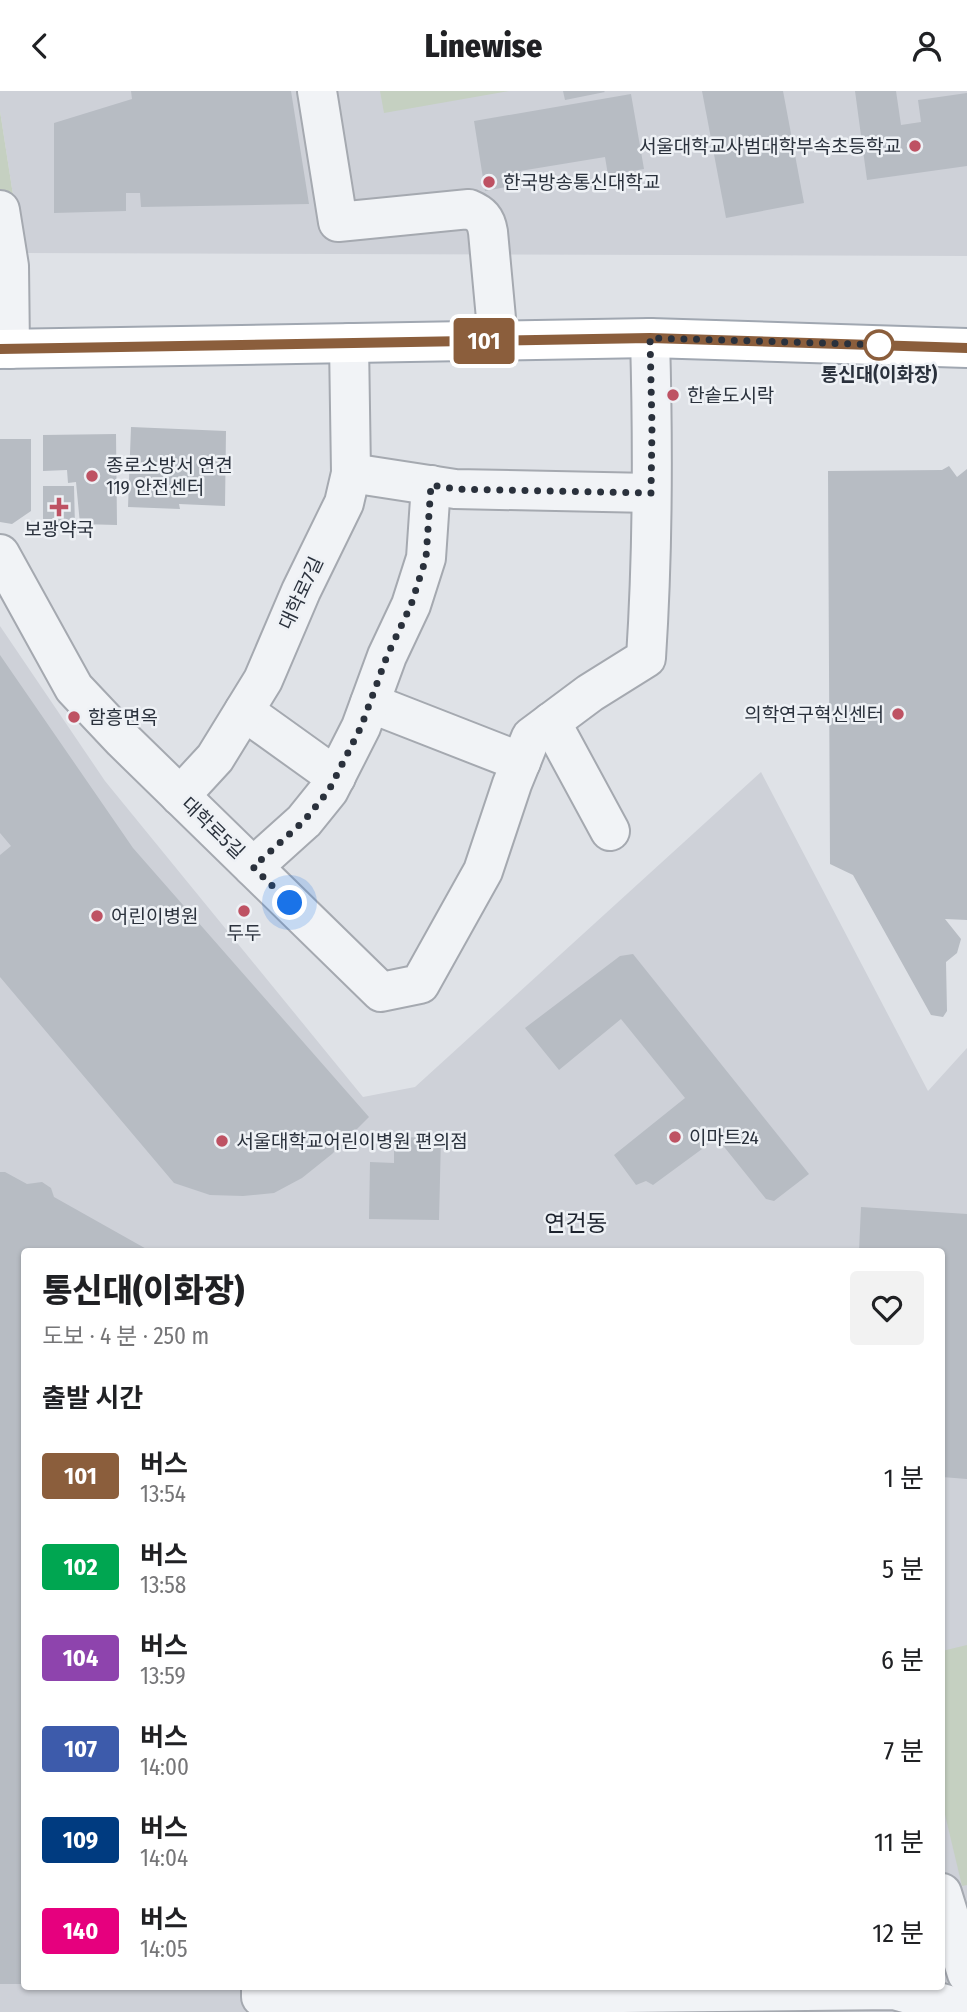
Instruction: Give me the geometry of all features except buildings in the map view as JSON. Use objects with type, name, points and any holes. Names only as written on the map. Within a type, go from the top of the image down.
[{"type":"main road","points":[[5,349],[650,338],[967,348]]},
{"type":"lane","points":[[317,91],[338,222],[469,209],[483,216],[488,232],[498,340]]},
{"type":"lane","points":[[0,210],[5,349]]},
{"type":"lane","name":"대학로5길","points":[[0,554],[74,688],[123,740],[381,992],[421,983],[483,871],[531,737],[590,693],[646,657],[652,427],[650,338]]},
{"type":"lane","name":"대학로7길","points":[[180,796],[215,758],[262,680],[344,503],[351,473],[349,343]]},
{"type":"lane","points":[[351,473],[455,489],[651,493]]},
{"type":"lane","points":[[253,867],[304,821],[329,790],[361,727],[387,656],[411,605],[426,558],[431,485]]},
{"type":"lane","points":[[370,703],[521,762]]},
{"type":"lane","points":[[244,711],[336,777]]},
{"type":"lane","points":[[551,722],[610,831]]},
{"type":"lane","points":[[945,1903],[967,1974]]},
{"type":"lane","points":[[261,1990],[261,1997],[894,1990],[967,2010]]},
{"type":"shaded area","name":"한국방송통신대학교","points":[[0,91],[967,91],[967,256],[22,253],[0,111]]},
{"type":"shaded area","points":[[0,626],[105,781],[363,1097],[415,1087],[761,772],[928,1091],[967,1048],[967,2012],[0,2012]]},
{"type":"green space","points":[[380,91],[509,91],[384,113]]},
{"type":"green space","points":[[0,111],[22,253],[0,255]]},
{"type":"green space","points":[[967,1645],[967,1885],[962,1886],[945,1815],[945,1650]]},
{"type":"bus line","name":"101","points":[[0,349],[650,338],[967,348]]},
{"type":"place","name":"서울대학교사범대학부속초등학교","points":[[915,146]]},
{"type":"place","name":"한국방송통신대학교","points":[[489,182]]},
{"type":"place","name":"통신대(이화장)","points":[[879,345]]},
{"type":"place","name":"한솥도시락","points":[[673,395]]},
{"type":"place","name":"종로소방서 연견 119 안전센터","points":[[92,476]]},
{"type":"place","name":"보광약국","points":[[59,507]]},
{"type":"place","name":"의학연구혁신센터","points":[[898,714]]},
{"type":"place","name":"함흥면옥","points":[[74,717]]},
{"type":"place","name":"두두","points":[[244,911]]},
{"type":"place","name":"어린이병원","points":[[97,916]]},
{"type":"place","name":"이마트24","points":[[675,1137]]},
{"type":"place","name":"서울대학교어린이병원 편의점","points":[[222,1141]]},
{"type":"district","name":"연건동","points":[[576,1223]]},
{"type":"route","points":[[290,903],[253,867],[304,821],[329,790],[361,727],[387,656],[411,605],[426,558],[431,485],[455,489],[651,493],[650,338],[888,345],[879,345]]}]
